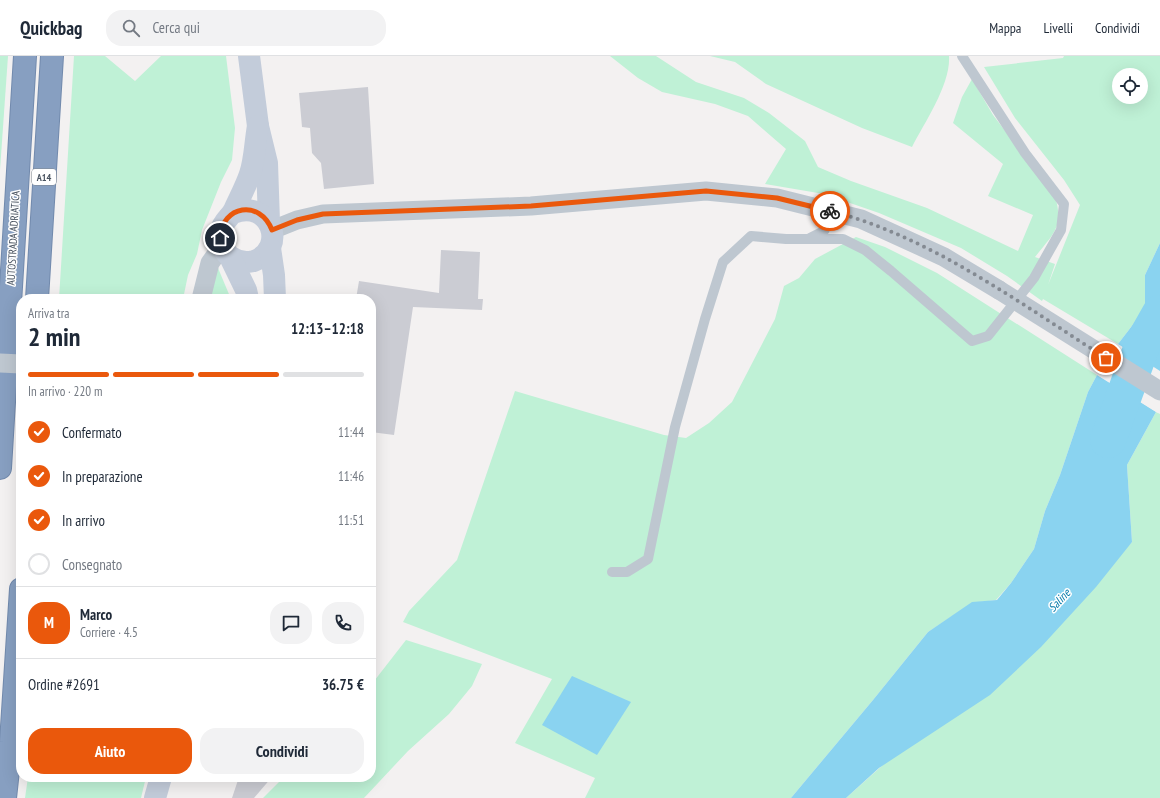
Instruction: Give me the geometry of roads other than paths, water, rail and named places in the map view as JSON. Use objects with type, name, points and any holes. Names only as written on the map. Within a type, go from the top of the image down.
[{"type":"highway","name":"AUTOSTRADA ADRIATICA","points":[[0,468],[25,56]]},
{"type":"highway","name":"A14","points":[[37,294],[52,56]]},
{"type":"highway","points":[[5,798],[11,742],[16,666]]},
{"type":"main road","points":[[249,56],[258,126],[267,163],[270,234],[275,294]]},
{"type":"main road","points":[[247,294],[226,251],[221,231],[223,224],[233,213],[250,174],[258,126]]},
{"type":"main road","points":[[233,213],[241,210],[257,212],[270,234]]},
{"type":"main road","points":[[226,251],[244,262],[252,262],[259,259],[270,234]]},
{"type":"main road","points":[[155,798],[160,782]]},
{"type":"street","points":[[270,234],[297,220],[323,214],[531,206],[706,191],[777,198],[861,219],[944,256],[1160,391]]},
{"type":"street","points":[[202,294],[210,263],[226,251]]},
{"type":"street","points":[[0,363],[16,364]]},
{"type":"lane","points":[[612,572],[627,572],[648,559],[675,427],[705,319],[723,262],[751,236],[843,239],[865,250],[972,341],[988,336],[1034,278],[1061,230],[1064,204],[1025,152],[962,56]]},
{"type":"lane","points":[[808,239],[824,231],[833,212]]},
{"type":"water","points":[[1160,243],[1160,371],[1118,344],[1145,309],[1145,275]]},
{"type":"water","points":[[1097,375],[1156,412],[1127,465],[1132,542],[1096,587],[1041,647],[990,695],[879,768],[846,798],[791,798],[928,632],[972,602],[997,600],[1011,583],[1034,549],[1045,511],[1060,475],[1088,392]]},
{"type":"water","points":[[572,676],[631,702],[597,755],[542,725]]},
{"type":"waterway","name":"Saline","points":[[1108,440],[1143,343],[1160,313]]}]
